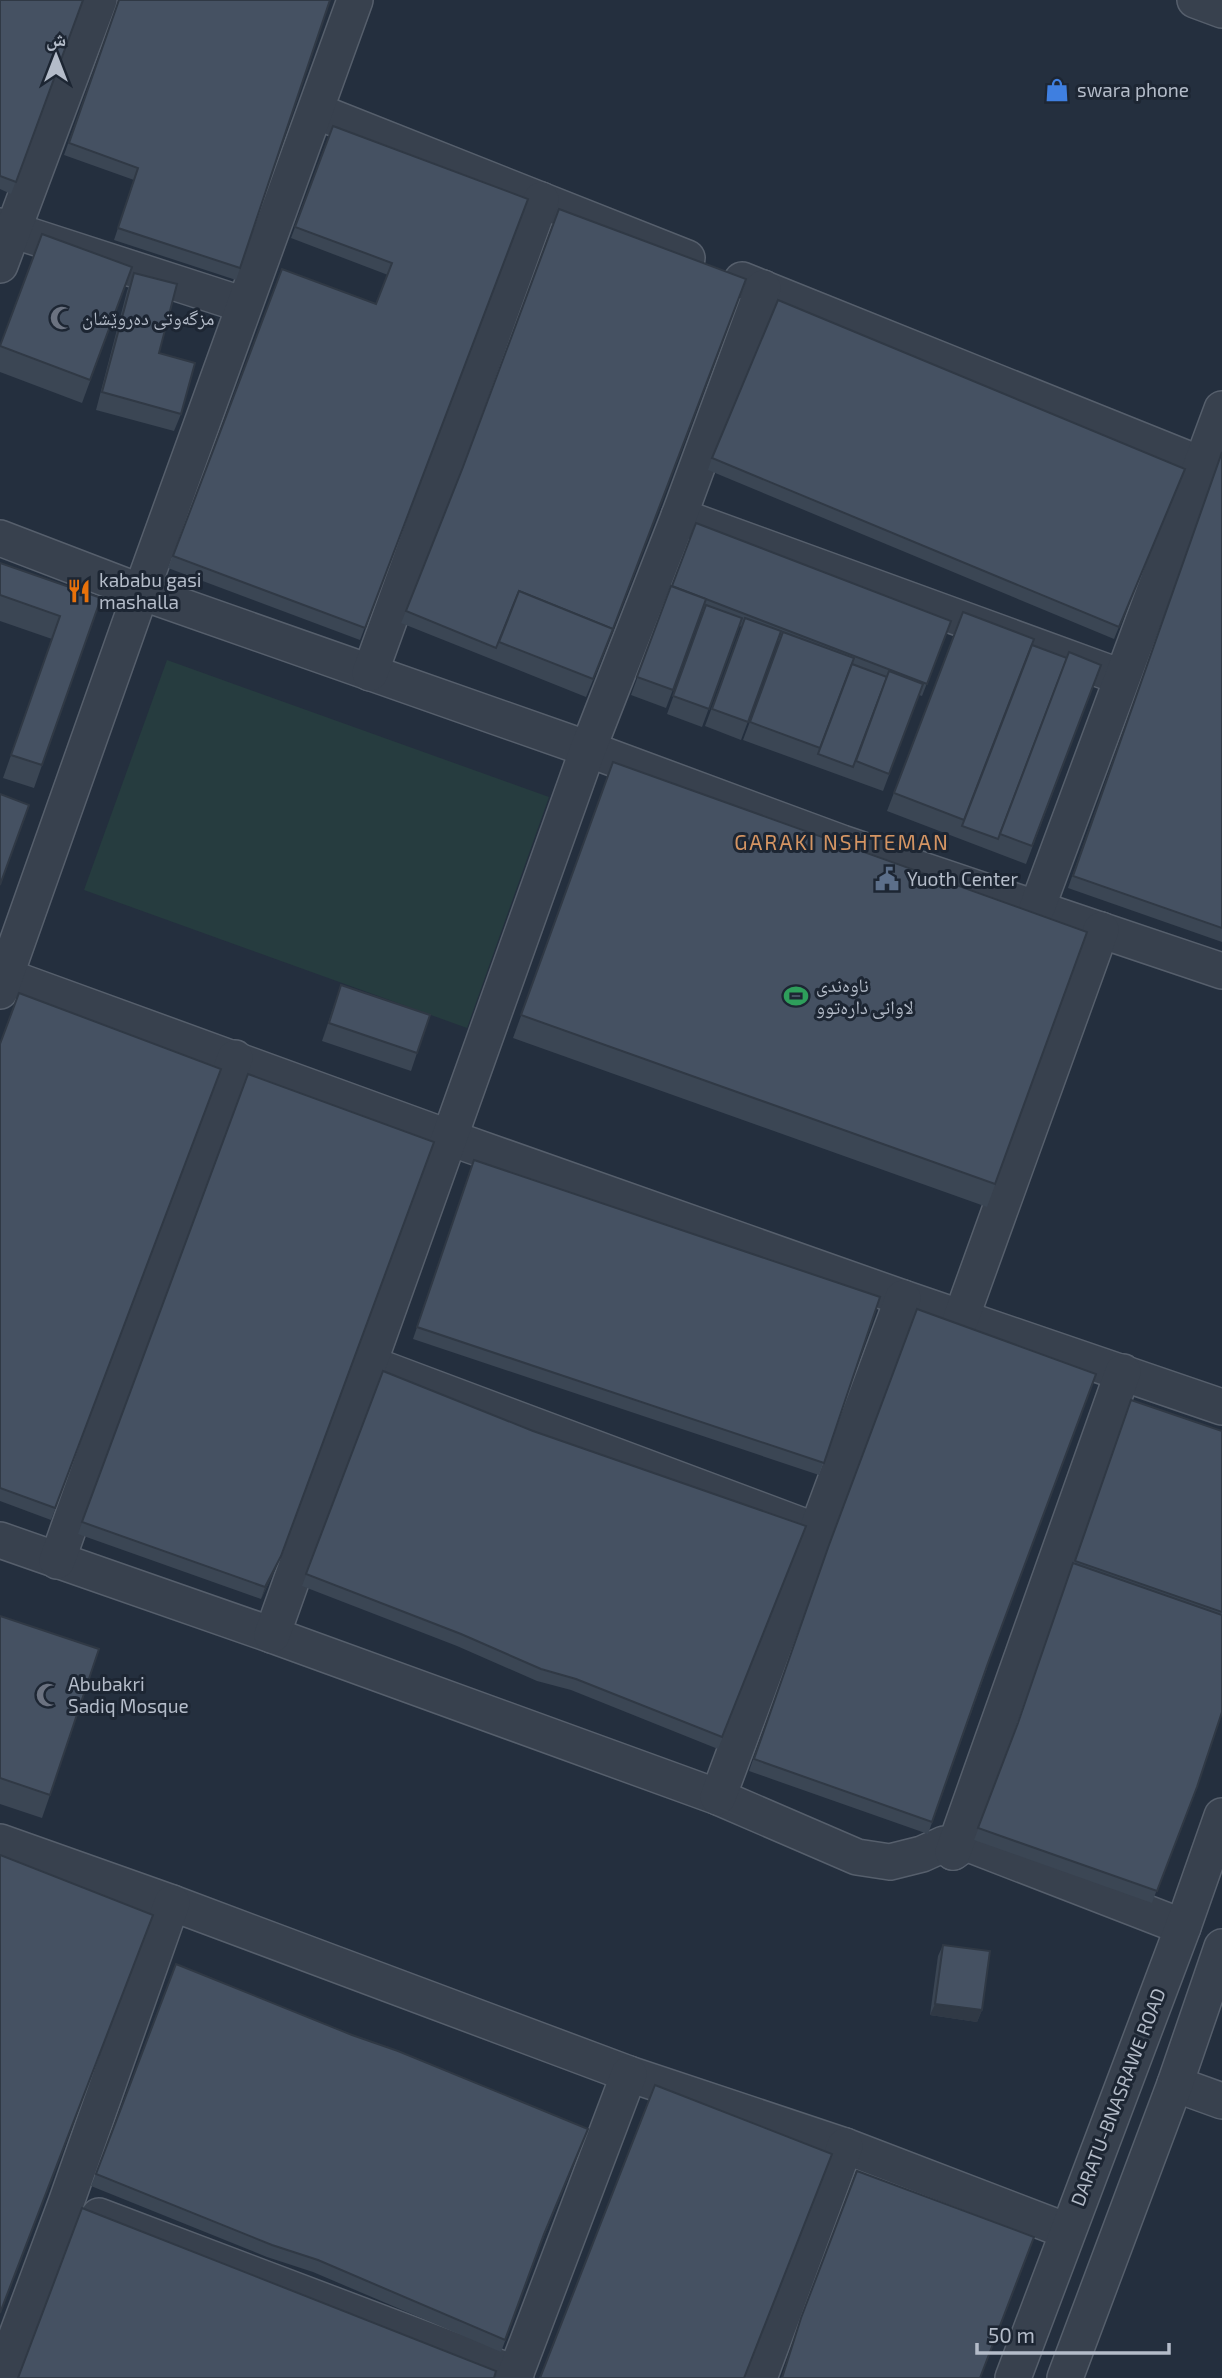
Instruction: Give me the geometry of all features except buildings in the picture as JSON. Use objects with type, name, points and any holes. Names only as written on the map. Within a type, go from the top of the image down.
[{"type":"street","points":[[0,265],[7,229],[99,0]]},
{"type":"street","points":[[355,0],[3,983],[235,1058],[450,1139],[1222,1407]]},
{"type":"street","points":[[1195,0],[1222,10]]},
{"type":"street","points":[[316,111],[1200,464]]},
{"type":"street","points":[[370,673],[541,200]]},
{"type":"street","points":[[7,229],[244,305]]},
{"type":"street","points":[[272,1635],[588,748],[679,516],[763,289]]},
{"type":"street","points":[[1037,908],[1222,409]]},
{"type":"street","points":[[679,516],[1122,677]]},
{"type":"street","points":[[0,538],[141,593],[588,748],[842,843],[1222,971]]},
{"type":"street","points":[[961,1318],[1101,930]]},
{"type":"street","points":[[57,1561],[235,1058]]},
{"type":"street","points":[[718,1797],[902,1298]]},
{"type":"street","points":[[370,1364],[816,1531]]},
{"type":"street","points":[[953,1852],[1123,1372]]},
{"type":"street","points":[[0,1540],[272,1635],[718,1797],[857,1857],[890,1862],[906,1859],[944,1844],[953,1852]]},
{"type":"street","name":"DARATU-BNASRAWE ROAD","points":[[1013,2378],[1222,1816]]},
{"type":"street","points":[[0,1842],[172,1903],[629,2074],[845,2146],[1067,2231]]},
{"type":"street","points":[[953,1852],[966,1843],[1182,1927]]},
{"type":"street","points":[[1,2378],[172,1903]]},
{"type":"street","points":[[1065,2378],[1175,2084],[1222,1947]]},
{"type":"street","points":[[66,2203],[515,2376],[629,2074]]},
{"type":"street","points":[[1175,2084],[1222,2101]]},
{"type":"street","points":[[759,2378],[845,2146]]},
{"type":"green space","points":[[167,660],[549,797],[467,1028],[84,890]]},
{"type":"place","name":"swara phone","points":[[1057,90]]},
{"type":"place","name":"مزگەوتی دەروێشان","points":[[62,318]]},
{"type":"place","name":"kababu gasi mashalla","points":[[79,591]]},
{"type":"place","name":"Yuoth Center","points":[[887,879]]},
{"type":"place","name":"ناوەندی لاوانی دارەتوو","points":[[796,996]]},
{"type":"place","name":"Abubakri Sadiq Mosque","points":[[48,1695]]},
{"type":"district","name":"GARAKI NSHTEMAN","points":[[842,843]]}]
